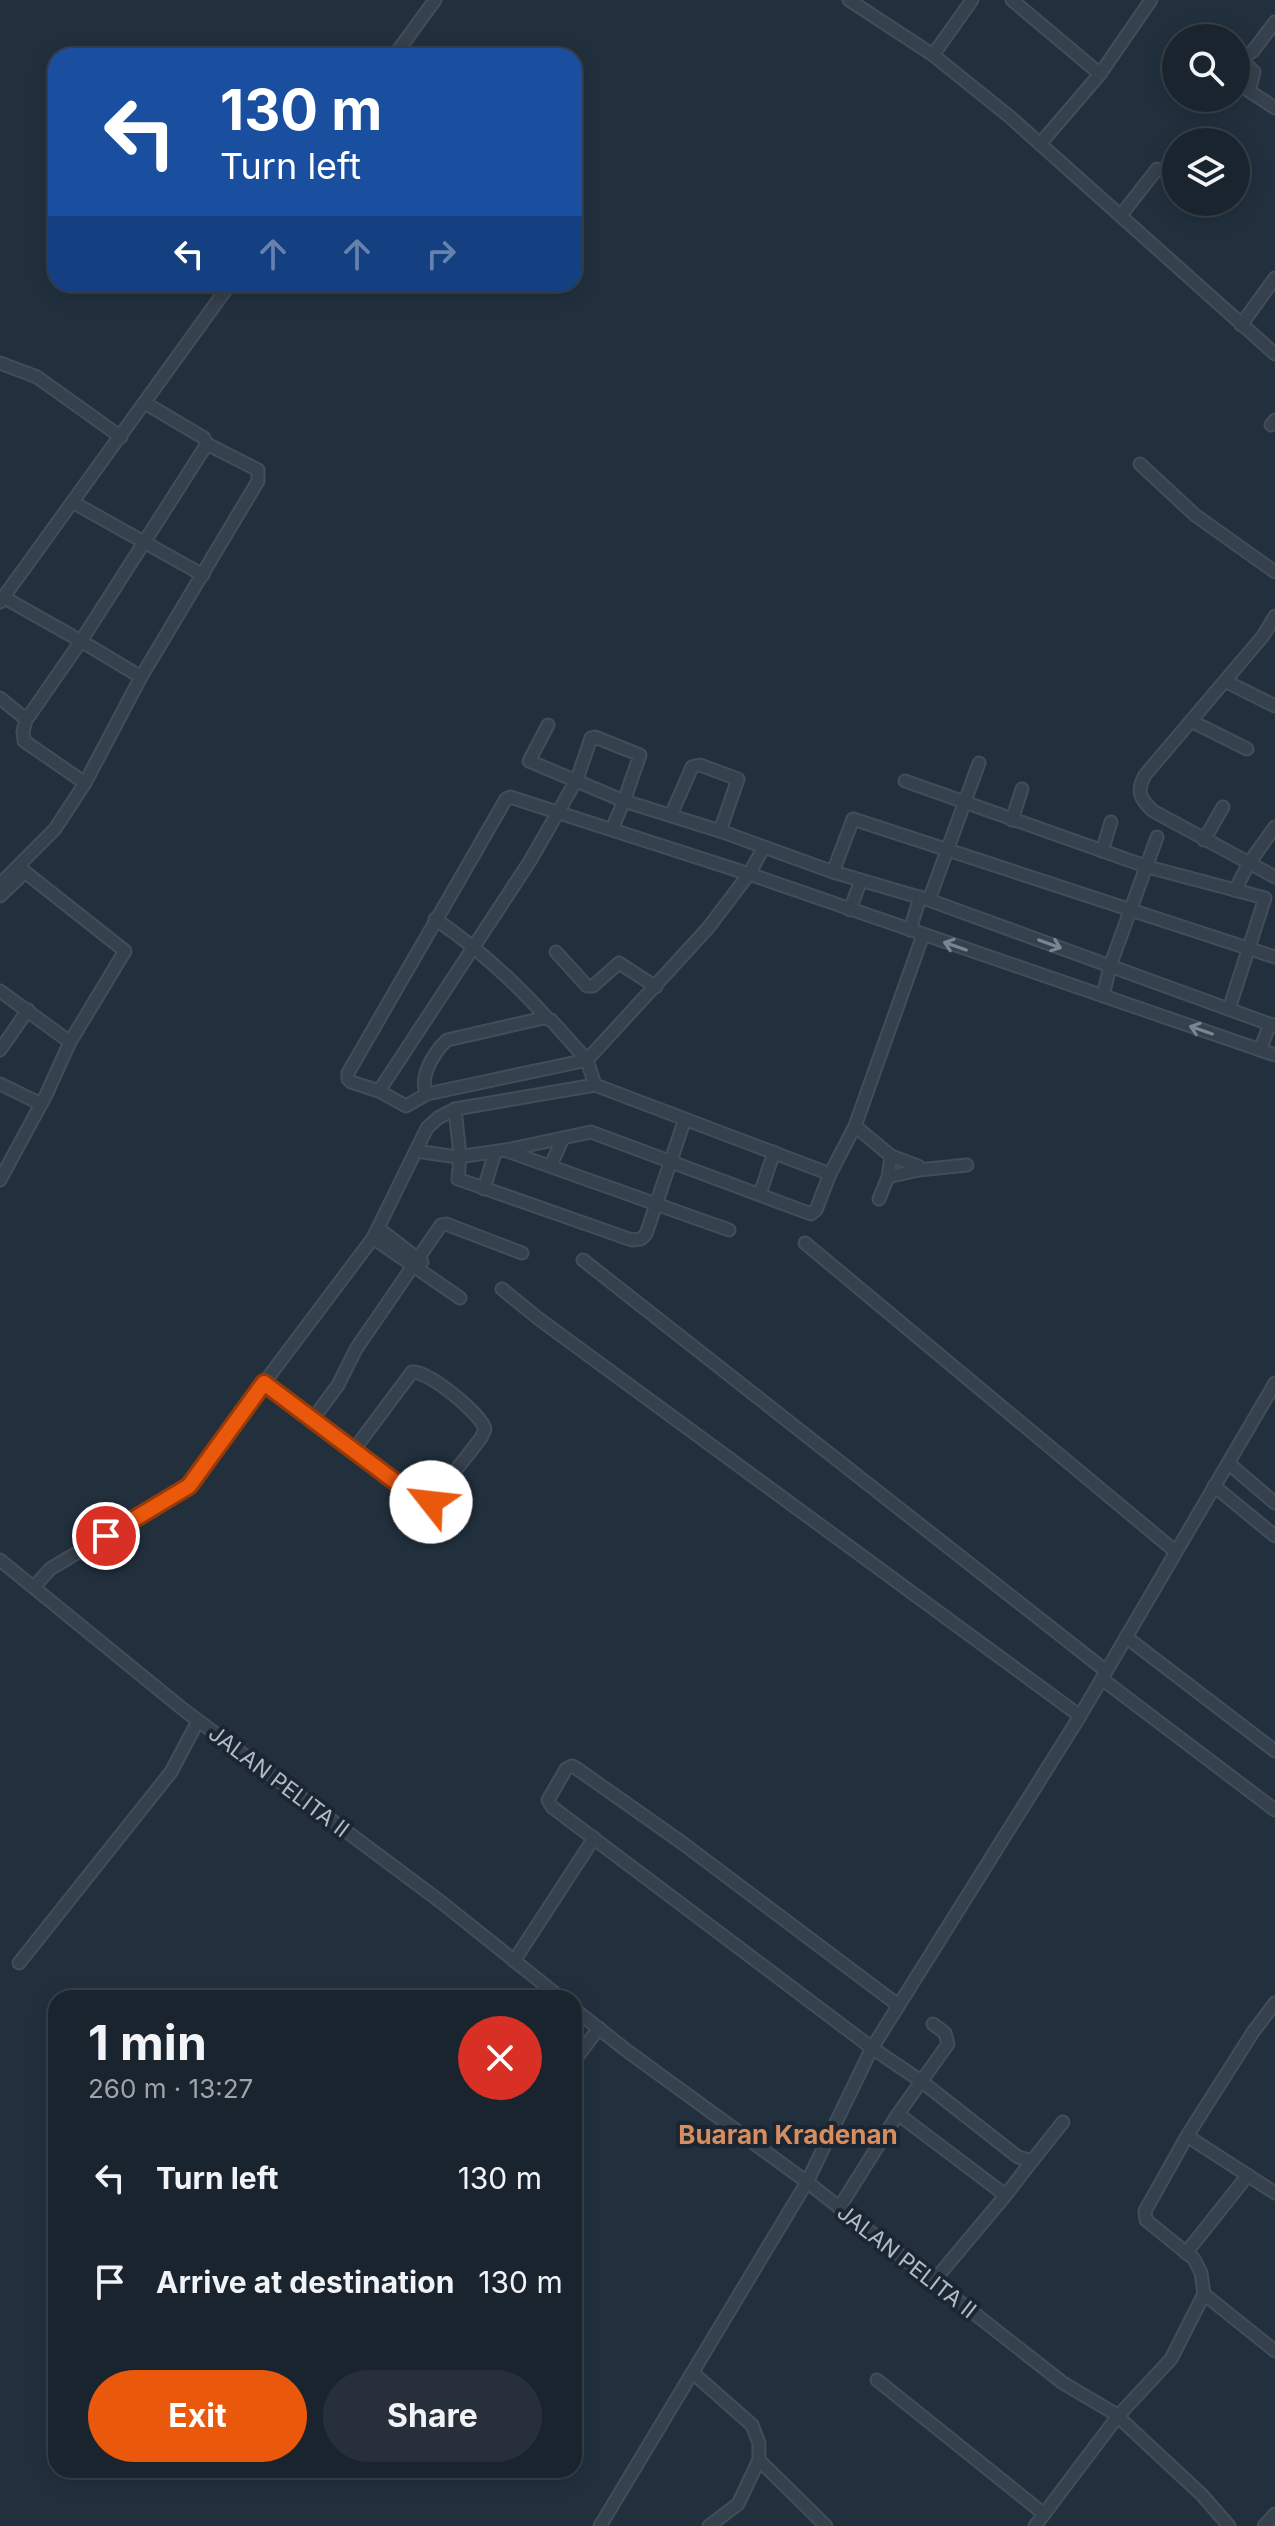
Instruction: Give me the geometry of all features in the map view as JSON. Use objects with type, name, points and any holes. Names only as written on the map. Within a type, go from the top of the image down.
[{"type":"street","points":[[400,48],[435,0]]},
{"type":"street","points":[[849,0],[933,55],[1040,144],[1275,354]]},
{"type":"street","points":[[933,55],[972,0]]},
{"type":"street","points":[[1012,0],[1100,74]]},
{"type":"street","points":[[1040,144],[1100,74],[1151,0]]},
{"type":"street","points":[[1275,22],[1253,51],[1241,59],[1254,72],[1249,91],[1275,108]]},
{"type":"street","points":[[1121,215],[1157,169]]},
{"type":"street","points":[[1241,325],[1274,283]]},
{"type":"street","points":[[141,677],[7,600],[79,505],[121,437],[224,292]]},
{"type":"street","points":[[0,363],[37,377],[121,437]]},
{"type":"street","points":[[0,896],[55,829],[85,783],[141,677],[260,475],[258,470],[207,444],[204,438],[145,403]]},
{"type":"street","points":[[27,717],[81,641],[207,444]]},
{"type":"street","points":[[1140,464],[1195,515],[1275,572]]},
{"type":"street","points":[[79,505],[203,575]]},
{"type":"street","points":[[1275,616],[1263,636],[1139,786],[1139,794],[1153,811],[1247,866],[1275,877]]},
{"type":"street","points":[[1225,681],[1275,706]]},
{"type":"street","points":[[0,698],[27,717]]},
{"type":"street","points":[[27,717],[24,741],[85,783]]},
{"type":"street","points":[[1191,721],[1247,749]]},
{"type":"street","points":[[548,725],[529,761],[624,801],[720,831],[833,872],[924,898],[1273,1025],[1260,1050]]},
{"type":"street","points":[[379,1091],[530,861],[577,779],[591,738],[638,752],[641,758],[612,829]]},
{"type":"street","points":[[910,930],[947,850],[979,763]]},
{"type":"street","points":[[671,815],[692,767],[700,765],[738,779],[720,831]]},
{"type":"street","points":[[905,781],[1148,867],[1270,900],[1247,948],[1229,1009]]},
{"type":"street","points":[[1012,820],[1022,789]]},
{"type":"street","points":[[592,1072],[427,1094],[406,1106],[379,1091],[351,1082],[347,1076],[435,919],[510,797],[749,874],[1275,1055]]},
{"type":"street","points":[[1204,840],[1223,807]]},
{"type":"street","points":[[833,872],[853,819],[1275,957]]},
{"type":"street","points":[[1102,851],[1111,822]]},
{"type":"street","points":[[1235,890],[1247,866],[1275,827]]},
{"type":"street","points":[[1103,996],[1110,966],[1157,837]]},
{"type":"street","points":[[29,1583],[189,1486],[376,1233],[427,1128],[455,1109],[592,1072],[656,987],[708,928],[749,874],[764,847]]},
{"type":"street","points":[[0,884],[23,869]]},
{"type":"street","points":[[0,1180],[70,1042],[125,949],[23,869]]},
{"type":"street","points":[[850,910],[861,880]]},
{"type":"street","points":[[435,919],[474,945],[503,971],[592,1072],[685,1119],[830,1174]]},
{"type":"street","points":[[416,1151],[460,1156],[501,1151],[591,1132],[811,1214],[816,1210],[830,1174],[855,1126],[923,935]]},
{"type":"street","points":[[556,952],[587,986],[593,986],[616,963],[621,963],[656,987]]},
{"type":"street","points":[[0,991],[70,1042]]},
{"type":"street","points":[[0,1050],[28,1010]]},
{"type":"street","points":[[427,1094],[423,1086],[426,1072],[447,1040],[548,1019]]},
{"type":"street","points":[[0,1084],[41,1104]]},
{"type":"street","points":[[455,1109],[460,1156],[458,1179],[632,1240],[641,1239],[646,1234],[685,1119]]},
{"type":"street","points":[[855,1126],[891,1156],[917,1165],[918,1170]]},
{"type":"street","points":[[551,1165],[563,1138]]},
{"type":"street","points":[[501,1151],[551,1165],[729,1230]]},
{"type":"street","points":[[484,1189],[501,1151]]},
{"type":"street","points":[[760,1194],[774,1152]]},
{"type":"street","points":[[879,1199],[888,1177],[891,1156]]},
{"type":"street","points":[[888,1177],[918,1170],[967,1165]]},
{"type":"street","points":[[313,1419],[338,1385],[356,1349],[444,1224],[522,1253]]},
{"type":"street","points":[[376,1233],[465,1298]]},
{"type":"street","points":[[805,1243],[1176,1552]]},
{"type":"street","points":[[583,1260],[1275,1810]]},
{"type":"street","points":[[502,1289],[1080,1716]]},
{"type":"street","points":[[264,1383],[353,1451],[428,1504],[485,1429],[477,1414],[424,1374],[412,1372],[353,1451]]},
{"type":"street","points":[[600,2526],[807,2182],[872,2048],[1080,1716],[1275,1383]]},
{"type":"street","points":[[1228,1463],[1275,1503]]},
{"type":"street","points":[[1214,1486],[1275,1536]]},
{"type":"street","name":"JALAN PELITA II","points":[[0,1560],[198,1721],[441,1902],[551,1990]]},
{"type":"street","points":[[1126,1637],[1275,1751]]},
{"type":"street","points":[[19,1963],[171,1772],[198,1721]]},
{"type":"street","points":[[898,2005],[681,1842],[569,1766],[548,1800],[549,1804],[1018,2157],[1032,2161]]},
{"type":"street","points":[[514,1961],[594,1838]]},
{"type":"street","points":[[1035,2526],[1118,2416],[1171,2359],[1204,2294],[1201,2273],[1194,2259],[1146,2220],[1145,2213],[1187,2136],[1275,2003]]},
{"type":"street","name":"JALAN PELITA II","points":[[582,2015],[807,2182],[1063,2383],[1118,2416],[1202,2495],[1229,2526]]},
{"type":"street","points":[[839,2208],[898,2114],[948,2044],[945,2033],[933,2024]]},
{"type":"street","points":[[582,2050],[599,2028]]},
{"type":"street","points":[[898,2114],[1005,2196]]},
{"type":"street","points":[[933,2282],[1063,2122]]},
{"type":"street","points":[[1187,2136],[1275,2193]]},
{"type":"street","points":[[1186,2253],[1248,2175]]},
{"type":"street","points":[[1204,2294],[1275,2351]]},
{"type":"street","points":[[691,2376],[752,2425],[759,2443],[759,2460],[738,2504],[709,2526]]},
{"type":"street","points":[[877,2380],[1044,2514]]},
{"type":"street","points":[[759,2460],[826,2526]]},
{"type":"street","points":[[1264,2526],[1275,2514]]},
{"type":"district","name":"Buaran Kradenan","points":[[788,2135]]},
{"type":"route","points":[[106,1536],[189,1486],[264,1383],[425,1504],[431,1502]]}]
